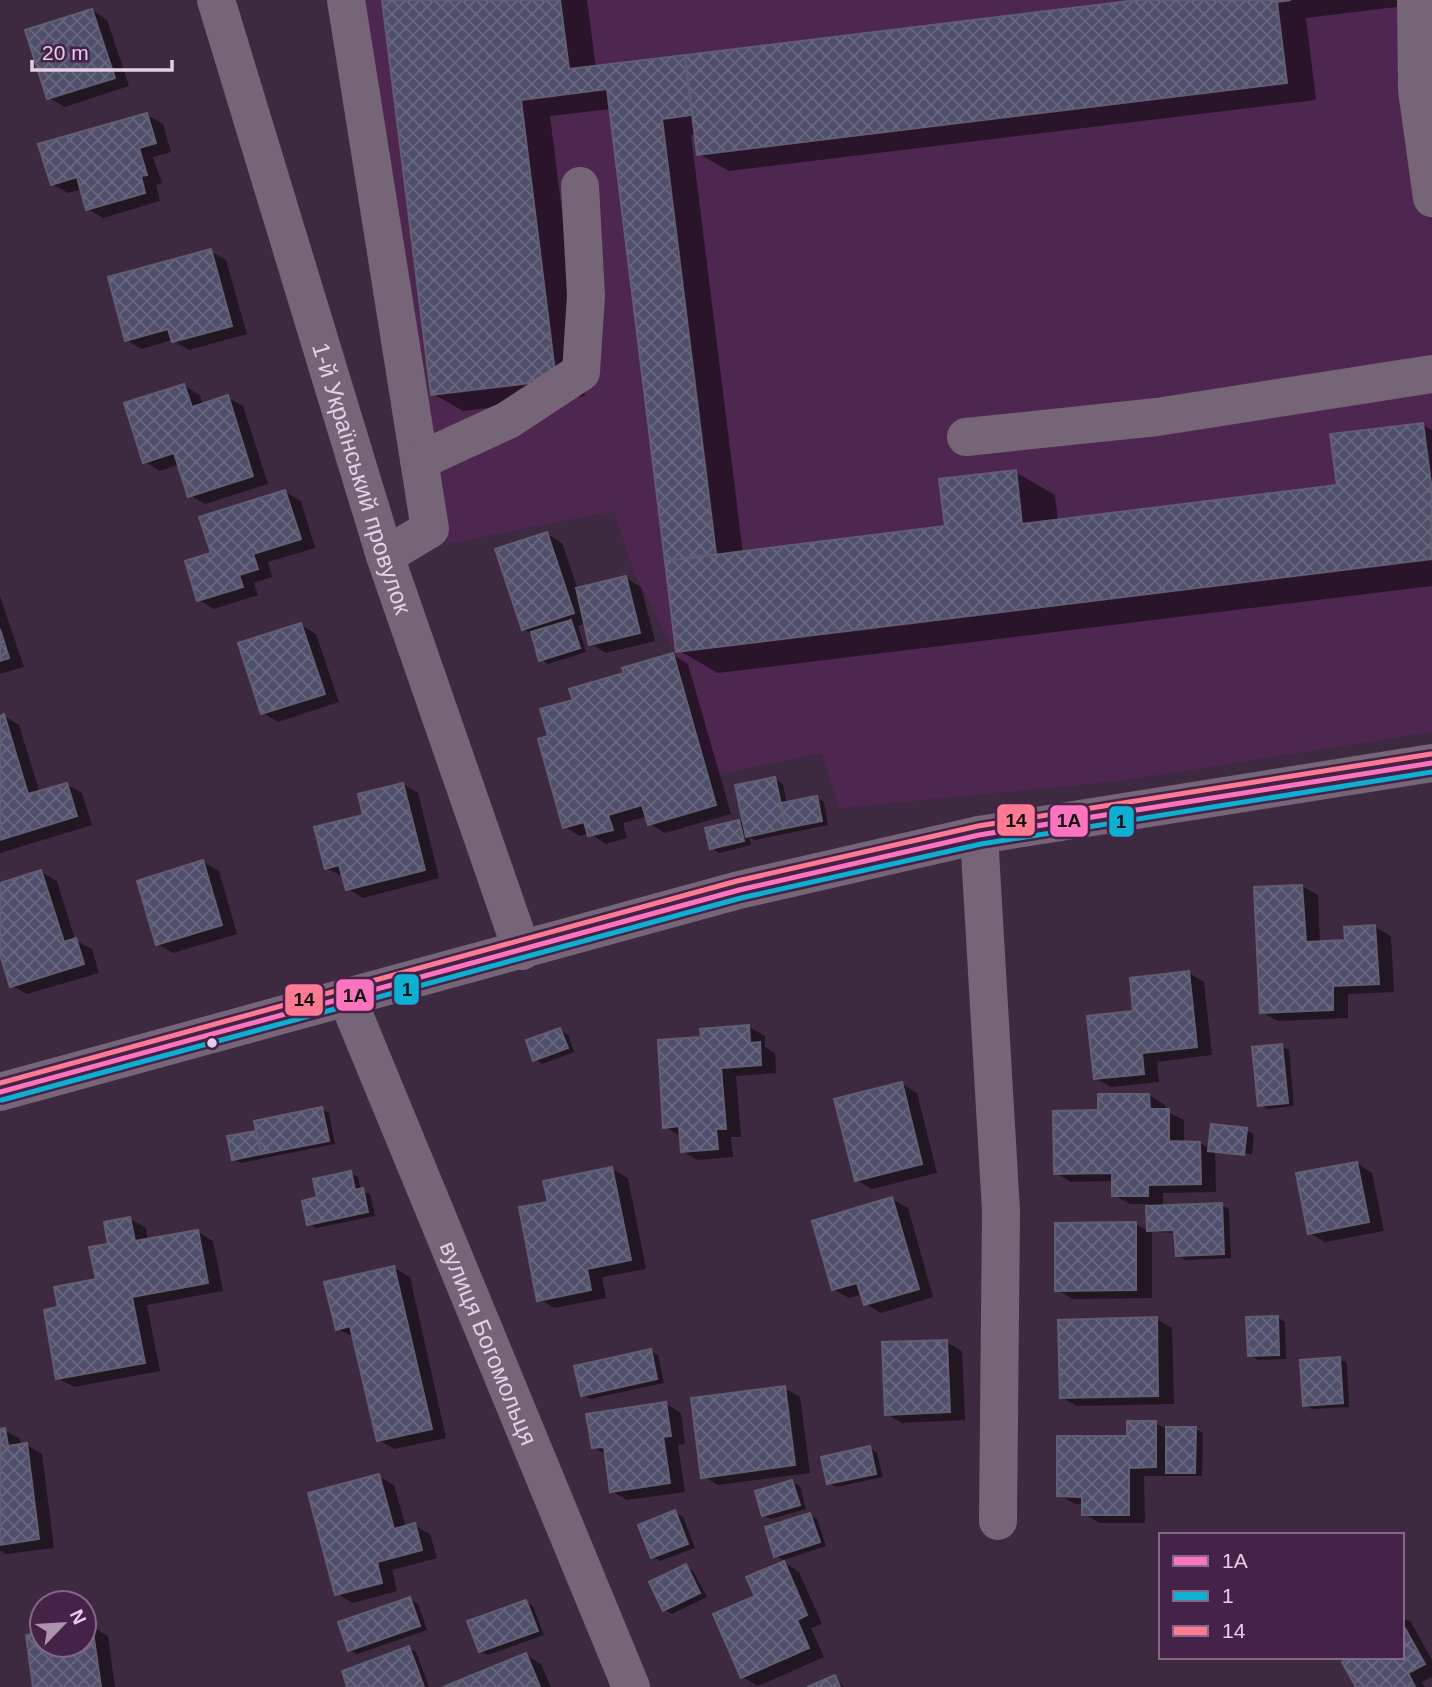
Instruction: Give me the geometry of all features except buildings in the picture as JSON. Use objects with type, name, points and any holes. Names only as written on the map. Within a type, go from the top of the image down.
[{"type":"street","name":"1-й Український провулок","points":[[216,0],[385,556],[522,951]]},
{"type":"street","points":[[346,0],[430,529],[385,556]]},
{"type":"street","points":[[1416,0],[1417,90],[1432,198]]},
{"type":"street","points":[[419,461],[508,420],[581,372],[586,296],[580,186]]},
{"type":"street","points":[[966,437],[1157,417],[1432,374]]},
{"type":"street","points":[[0,1092],[738,890],[979,835],[1432,763]]},
{"type":"street","points":[[979,835],[1001,1211],[998,1521]]},
{"type":"street","name":"вулиця Богомольця","points":[[347,998],[631,1687]]},
{"type":"shaded area","points":[[333,0],[1432,0],[1432,732],[1119,781],[839,808],[822,753],[710,776],[675,652],[635,574],[614,511],[446,544],[430,501],[405,494]]},
{"type":"transit line","name":"14","points":[[0,1083],[737,881],[978,826],[1431,754]]},
{"type":"transit line","name":"1А","points":[[0,1092],[739,890],[979,835],[1432,763]]},
{"type":"transit line","name":"1","points":[[2,1100],[741,898],[981,844],[1432,772]]}]
